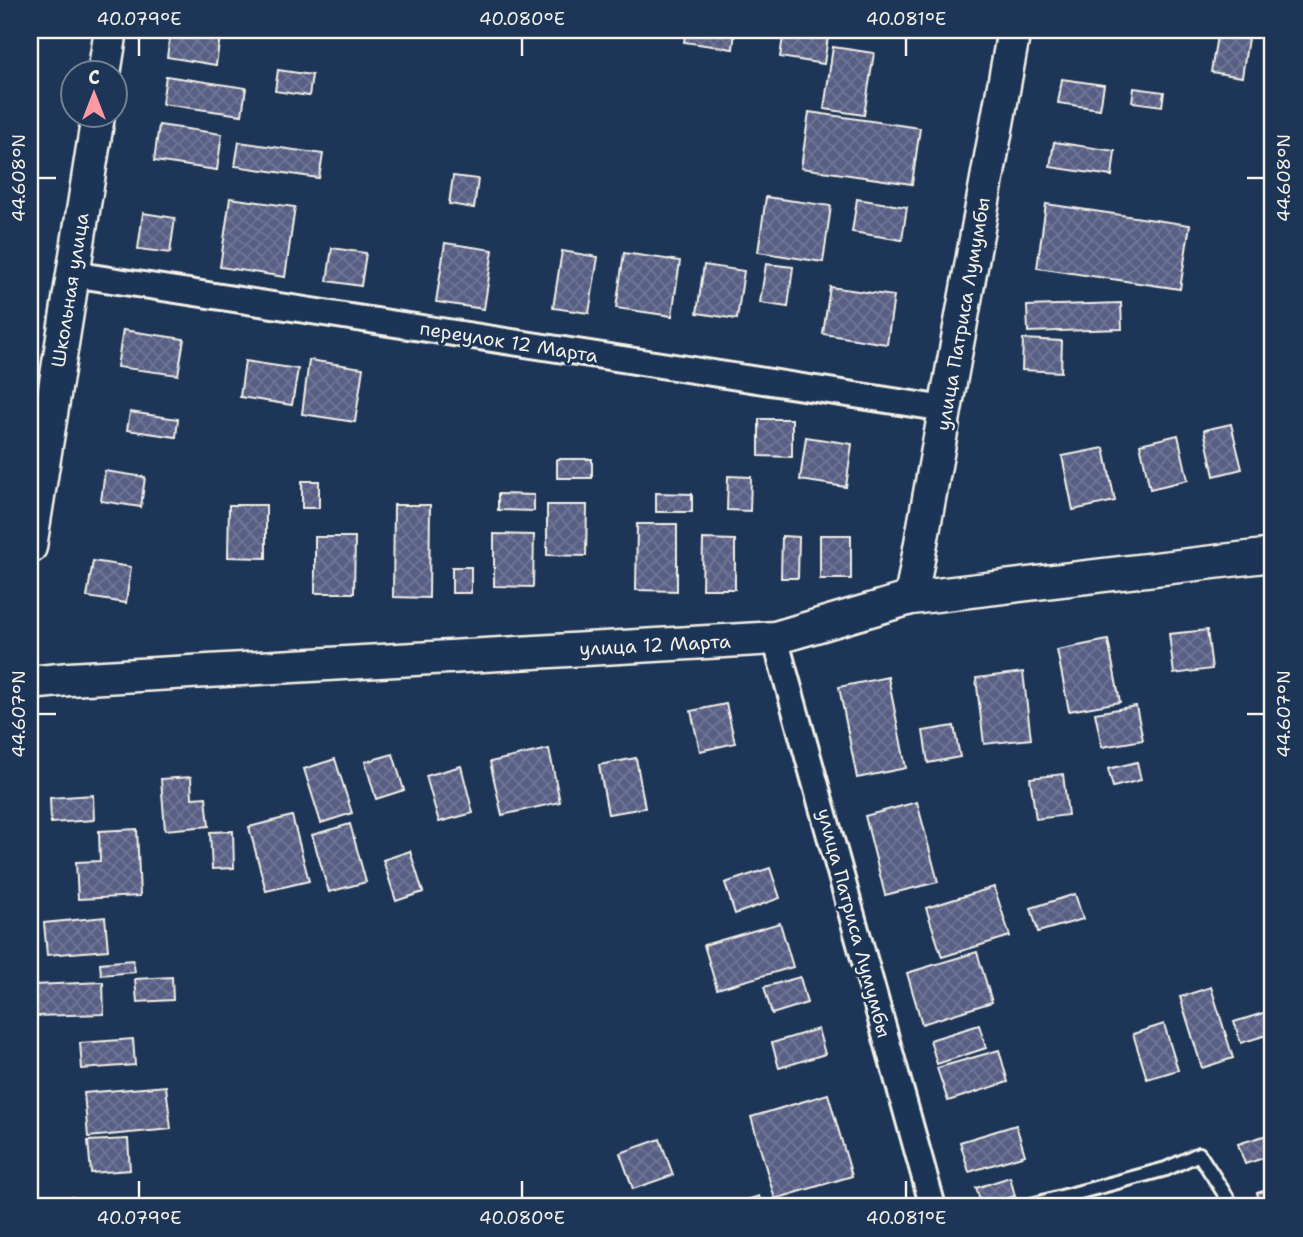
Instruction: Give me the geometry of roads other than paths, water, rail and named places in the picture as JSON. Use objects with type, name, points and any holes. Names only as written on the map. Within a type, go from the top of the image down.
[{"type":"street","points":[[106,60],[111,30]]},
{"type":"street","name":"улица Патриса Лумумбы","points":[[911,598],[1014,30]]},
{"type":"street","name":"Школьная улица","points":[[30,547],[96,130]]},
{"type":"street","name":"переулок 12 Марта","points":[[72,274],[945,409]]},
{"type":"street","name":"улица 12 Марта","points":[[30,683],[775,638],[911,598],[1273,555]]},
{"type":"street","name":"улица Патриса Лумумбы","points":[[775,638],[933,1207]]},
{"type":"lane","points":[[1024,1207],[1166,1169],[1199,1154],[1233,1207]]}]
